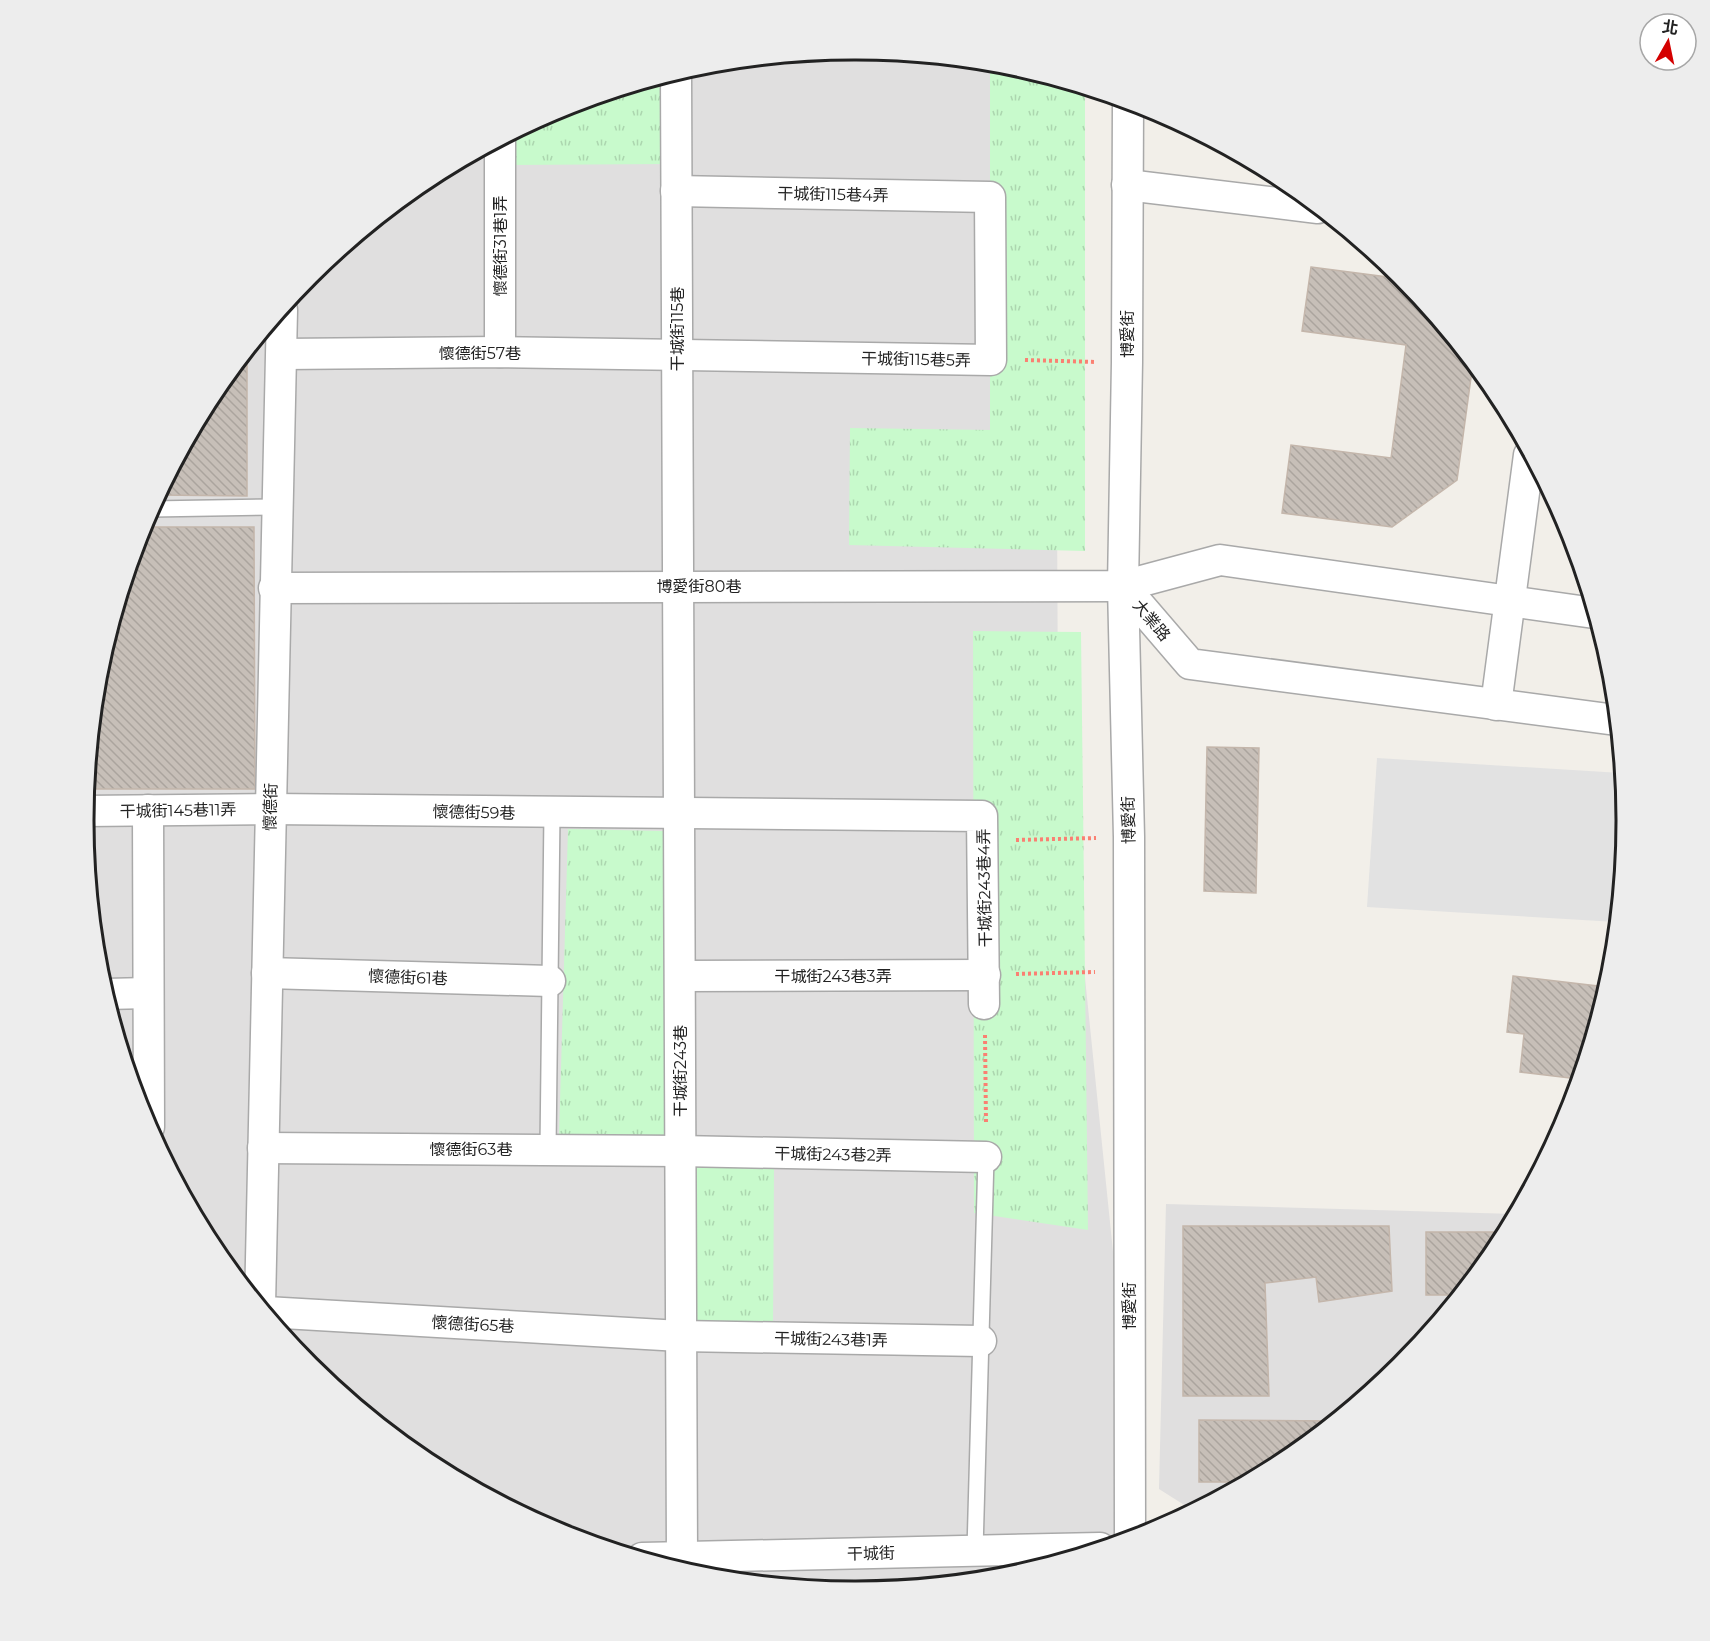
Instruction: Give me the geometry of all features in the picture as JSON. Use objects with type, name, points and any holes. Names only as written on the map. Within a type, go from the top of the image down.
[{"type":"street","name":"干城街115巷","points":[[676,82],[677,586]]},
{"type":"street","name":"博愛街","points":[[1128,111],[1123,586],[1129,971],[1130,1529]]},
{"type":"street","name":"懷德街31巷1弄","points":[[500,148],[500,352]]},
{"type":"street","points":[[1127,185],[1303,206]]},
{"type":"street","name":"干城街115巷4弄","points":[[676,191],[990,197]]},
{"type":"street","name":"干城街115巷5弄","points":[[677,357],[991,360],[990,197]]},
{"type":"street","name":"懷德街","points":[[260,1293],[274,588],[283,354],[282,320]]},
{"type":"street","name":"懷德街57巷","points":[[283,354],[500,352],[677,357]]},
{"type":"street","points":[[1496,705],[1528,468]]},
{"type":"street","name":"大業路","points":[[1586,612],[1220,560],[1123,586],[1190,664],[1609,719]]},
{"type":"street","name":"干城街243巷","points":[[677,586],[677,814],[681,976],[682,1557]]},
{"type":"street","name":"博愛街80巷","points":[[274,588],[1123,586]]},
{"type":"street","name":"懷德街59巷","points":[[270,809],[677,814]]},
{"type":"street","name":"干城街145巷11弄","points":[[94,812],[270,809]]},
{"type":"street","points":[[148,810],[149,1103]]},
{"type":"street","name":"干城街243巷4弄","points":[[677,814],[982,816],[984,1004]]},
{"type":"street","name":"懷德街61巷","points":[[267,973],[550,981]]},
{"type":"street","name":"干城街243巷3弄","points":[[681,976],[985,975]]},
{"type":"street","points":[[115,994],[147,993]]},
{"type":"street","name":"懷德街63巷","points":[[263,1148],[680,1151]]},
{"type":"street","name":"干城街243巷2弄","points":[[680,1151],[986,1156]]},
{"type":"street","name":"懷德街65巷","points":[[275,1313],[680,1336]]},
{"type":"street","name":"干城街243巷1弄","points":[[680,1336],[981,1341]]},
{"type":"street","name":"干城街","points":[[668,1557],[1074,1548]]},
{"type":"lane","points":[[161,509],[277,507]]},
{"type":"lane","points":[[548,1149],[552,813]]},
{"type":"lane","points":[[975,1550],[986,1156]]},
{"type":"path","points":[[991,360],[1127,362]]},
{"type":"path","points":[[983,841],[1128,837]]},
{"type":"path","points":[[985,975],[1129,971]]},
{"type":"path","points":[[984,1004],[986,1156]]},
{"type":"shaded area","points":[[855,60],[905,62],[1003,75],[1055,87],[1058,714],[1141,1525],[1052,1555],[1003,1566],[905,1579],[855,1581],[805,1579],[707,1566],[611,1541],[519,1503],[432,1453],[392,1424],[317,1358],[283,1322],[223,1243],[196,1201],[152,1112],[135,1065],[120,1017],[101,920],[94,820],[96,771],[109,672],[120,624],[152,529],[173,484],[196,440],[252,358],[283,319],[354,249],[432,188],[475,162],[519,138],[611,100],[658,86],[756,67]]},
{"type":"shaded area","points":[[1377,758],[1614,773],[1616,820],[1609,922],[1367,907]]},
{"type":"shaded area","points":[[1166,1204],[1506,1214],[1458,1283],[1427,1322],[1393,1358],[1318,1424],[1278,1453],[1185,1506],[1159,1489]]},
{"type":"green space","points":[[990,73],[1052,86],[1085,96],[1085,551],[849,545],[850,428],[990,430]]},
{"type":"green space","points":[[668,84],[668,164],[511,165],[511,142],[519,138],[611,100]]},
{"type":"green space","points":[[973,631],[1081,632],[1088,1230],[974,1213]]},
{"type":"green space","points":[[568,829],[663,831],[669,1135],[559,1136]]},
{"type":"green space","points":[[689,1166],[774,1167],[773,1328],[688,1327]]},
{"type":"building","points":[[1311,267],[1386,277],[1427,319],[1471,376],[1457,480],[1392,527],[1282,513],[1291,445],[1391,458],[1406,345],[1302,331]]},
{"type":"building","points":[[247,365],[247,496],[168,495],[196,440]]},
{"type":"building","points":[[153,527],[254,527],[255,789],[95,789],[101,721],[109,672],[120,624]]},
{"type":"building","points":[[1207,747],[1259,748],[1256,893],[1204,891]]},
{"type":"building","points":[[1513,976],[1597,986],[1590,1017],[1570,1078],[1520,1072],[1524,1034],[1507,1032]]},
{"type":"building","points":[[1183,1226],[1389,1226],[1392,1291],[1319,1302],[1316,1277],[1265,1283],[1269,1396],[1183,1396]]},
{"type":"building","points":[[1426,1232],[1494,1232],[1448,1295],[1426,1295]]},
{"type":"building","points":[[1199,1420],[1322,1421],[1278,1453],[1230,1482],[1199,1482]]}]
